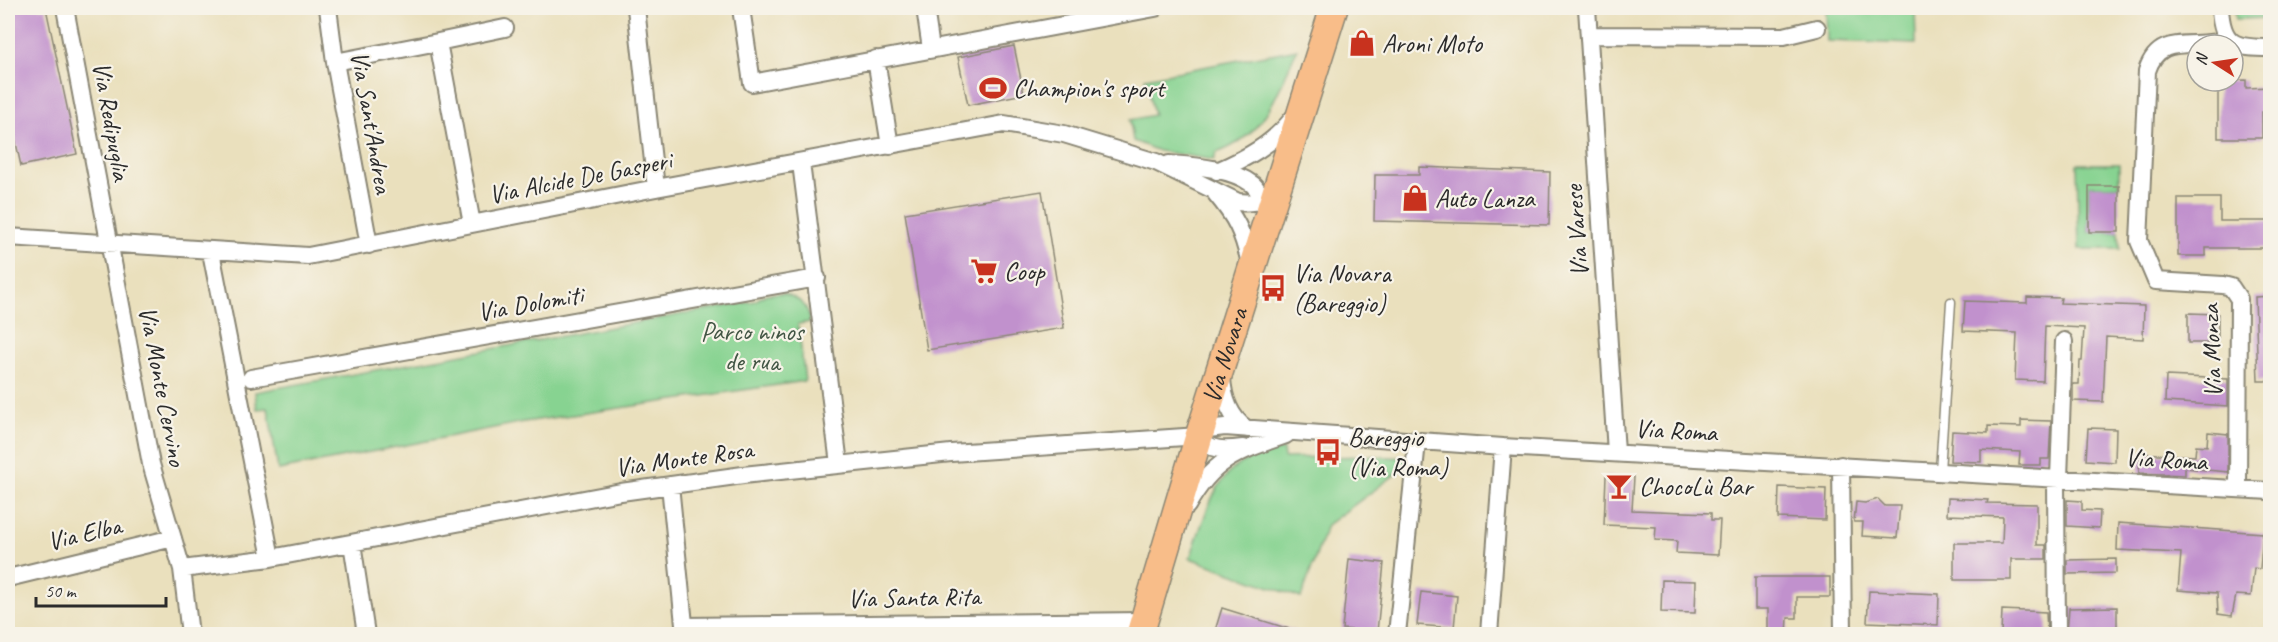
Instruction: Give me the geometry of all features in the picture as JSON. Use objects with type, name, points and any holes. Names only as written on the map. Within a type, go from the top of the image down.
[{"type":"main road","name":"Via Novara","points":[[1142,628],[1199,436],[1252,273],[1270,202],[1334,8]]},
{"type":"street","name":"Via Redipuglia","points":[[65,8],[109,243]]},
{"type":"street","name":"Via Sant'Andrea","points":[[328,8],[335,62],[369,245]]},
{"type":"street","points":[[636,8],[656,188]]},
{"type":"street","points":[[741,8],[752,83],[1155,8]]},
{"type":"street","points":[[925,8],[932,49]]},
{"type":"street","name":"Via Varese","points":[[1587,8],[1616,452]]},
{"type":"street","points":[[2220,8],[2225,33]]},
{"type":"street","points":[[335,62],[505,28]]},
{"type":"street","points":[[1589,35],[1784,36],[1817,28]]},
{"type":"street","points":[[438,42],[472,224]]},
{"type":"street","name":"Via Monza","points":[[2185,45],[2165,46],[2151,59],[2147,71],[2139,235],[2141,251],[2156,281],[2223,285],[2231,287],[2239,299],[2238,489]]},
{"type":"street","points":[[2245,47],[2271,48]]},
{"type":"street","points":[[876,59],[890,146]]},
{"type":"street","points":[[1217,171],[1260,150],[1283,131],[1304,103]]},
{"type":"street","name":"Via Alcide De Gasperi","points":[[8,237],[211,252],[308,256],[656,188],[1004,124],[1064,134],[1156,162],[1217,171],[1243,178],[1254,185],[1270,202]]},
{"type":"street","name":"Via Alcide De Gasperi","points":[[1156,162],[1238,202],[1252,204],[1270,202]]},
{"type":"street","points":[[801,163],[839,464]]},
{"type":"street","name":"Via Alcide De Gasperi","points":[[1214,190],[1235,216],[1243,232],[1252,273]]},
{"type":"street","name":"Via Monte Cervino","points":[[109,243],[151,464],[182,569],[190,634]]},
{"type":"street","points":[[211,252],[271,558]]},
{"type":"street","name":"Via Dolomiti","points":[[251,378],[817,278]]},
{"type":"street","points":[[2057,634],[2058,478],[2064,341]]},
{"type":"street","points":[[1221,366],[1228,405],[1247,429]]},
{"type":"street","name":"Via Roma","points":[[1199,436],[1204,430],[1215,427],[1417,442],[2271,491]]},
{"type":"street","points":[[1170,535],[1208,473],[1240,453],[1290,434]]},
{"type":"street","points":[[1199,436],[1208,446],[1215,449],[1259,445]]},
{"type":"street","name":"Via Monte Rosa","points":[[182,569],[271,558],[621,492],[670,485],[839,464],[1128,439],[1199,436]]},
{"type":"street","points":[[1397,634],[1417,442]]},
{"type":"street","points":[[1490,634],[1503,447]]},
{"type":"street","points":[[1841,465],[1843,634]]},
{"type":"street","points":[[670,485],[684,630]]},
{"type":"street","name":"Via Elba","points":[[8,578],[173,538]]},
{"type":"street","points":[[352,543],[366,634]]},
{"type":"street","name":"Via Santa Rita","points":[[684,630],[1142,628]]},
{"type":"lane","points":[[1940,471],[1951,302]]},
{"type":"green space","points":[[1826,8],[1915,8],[1916,44],[1827,41]]},
{"type":"green space","points":[[2235,8],[2270,8],[2270,18],[2236,19]]},
{"type":"green space","points":[[1297,49],[1268,111],[1247,136],[1216,153],[1214,160],[1159,151],[1133,141],[1130,120],[1154,115],[1145,78]]},
{"type":"green space","points":[[2077,164],[2119,164],[2119,186],[2089,186],[2089,232],[2119,232],[2120,249],[2079,249]]},
{"type":"green space","name":"Parco ninos de rua","points":[[784,293],[802,303],[808,311],[810,322],[798,324],[805,381],[524,422],[278,470],[268,408],[257,409],[255,392],[755,301],[766,294]]},
{"type":"green space","points":[[1283,450],[1284,458],[1371,456],[1406,458],[1404,468],[1327,525],[1301,598],[1190,558],[1210,502],[1218,486],[1229,473],[1243,462],[1260,454]]},
{"type":"building","points":[[8,8],[46,8],[77,154],[21,166],[15,138],[8,139]]},
{"type":"building","points":[[1014,46],[1024,94],[968,105],[958,57]]},
{"type":"building","points":[[2245,80],[2246,88],[2271,87],[2271,112],[2262,112],[2262,138],[2218,138],[2218,93],[2245,93]]},
{"type":"building","points":[[1419,167],[1550,172],[1549,225],[1374,221],[1375,175],[1419,175]]},
{"type":"building","points":[[2089,186],[2119,186],[2119,232],[2089,232]]},
{"type":"building","name":"Coop","points":[[1042,191],[1064,328],[927,350],[905,213]]},
{"type":"building","points":[[2178,198],[2220,198],[2220,221],[2271,221],[2271,248],[2206,248],[2206,256],[2178,256]]},
{"type":"building","points":[[2271,296],[2271,381],[2258,381],[2255,297]]},
{"type":"building","points":[[2027,297],[2061,298],[2060,303],[2144,306],[2143,339],[2106,337],[2103,402],[2073,401],[2073,384],[2079,384],[2084,328],[2045,326],[2043,381],[2015,380],[2017,333],[1963,331],[1965,301],[2027,303]]},
{"type":"building","points":[[2188,313],[2218,314],[2218,343],[2188,343]]},
{"type":"building","points":[[2166,376],[2228,379],[2228,406],[2165,402]]},
{"type":"building","points":[[2021,420],[2051,421],[2049,459],[2041,459],[2041,465],[2019,465],[2020,452],[1981,450],[1981,462],[1950,461],[1952,431],[1988,433],[1988,426],[2021,427]]},
{"type":"building","points":[[2088,428],[2116,429],[2115,462],[2086,460]]},
{"type":"building","points":[[2208,432],[2228,434],[2228,472],[2185,468],[2185,475],[2139,473],[2140,453],[2195,456],[2196,445],[2207,446]]},
{"type":"building","points":[[1606,476],[1634,477],[1632,510],[1711,513],[1711,520],[1720,520],[1718,555],[1676,553],[1677,541],[1655,540],[1656,527],[1604,525]]},
{"type":"building","points":[[1779,487],[1826,489],[1825,520],[1778,518]]},
{"type":"building","points":[[1948,498],[1988,500],[1987,503],[2037,504],[2037,545],[2046,545],[2046,559],[2011,559],[2011,580],[1954,580],[1954,543],[2002,543],[2003,517],[1947,515]]},
{"type":"building","points":[[1878,499],[1885,506],[1900,506],[1897,538],[1862,536],[1863,522],[1854,522],[1856,502],[1865,503]]},
{"type":"building","points":[[2067,500],[2082,501],[2082,510],[2100,511],[2099,528],[2067,526]]},
{"type":"building","points":[[2118,523],[2263,533],[2260,569],[2254,568],[2251,596],[2236,595],[2232,616],[2218,614],[2217,593],[2178,590],[2181,553],[2117,550]]},
{"type":"building","points":[[1349,559],[1384,563],[1377,632],[1342,629]]},
{"type":"building","points":[[2116,559],[2116,573],[2067,574],[2067,560]]},
{"type":"building","points":[[1755,577],[1830,577],[1830,597],[1797,597],[1797,618],[1788,618],[1787,634],[1768,634],[1768,609],[1755,609]]},
{"type":"building","points":[[1662,580],[1696,581],[1695,613],[1661,612]]},
{"type":"building","points":[[1869,591],[1939,594],[1938,625],[1867,622]]},
{"type":"building","points":[[1421,592],[1457,596],[1454,628],[1417,625]]},
{"type":"building","points":[[2117,607],[2117,634],[2067,634],[2069,608]]},
{"type":"building","points":[[1222,608],[1296,631],[1295,634],[1214,634]]},
{"type":"building","points":[[2002,610],[2046,612],[2047,634],[2001,634]]},
{"type":"place","name":"Aroni Moto","points":[[1362,43]]},
{"type":"place","name":"Champion's sport","points":[[993,88]]},
{"type":"place","name":"Auto Lanza","points":[[1415,198]]},
{"type":"place","name":"Coop","points":[[984,271]]},
{"type":"place","name":"Via Novara (Bareggio)","points":[[1273,288]]},
{"type":"place","name":"Bareggio (Via Roma)","points":[[1328,452]]},
{"type":"place","name":"ChocoLù Bar","points":[[1619,486]]}]
